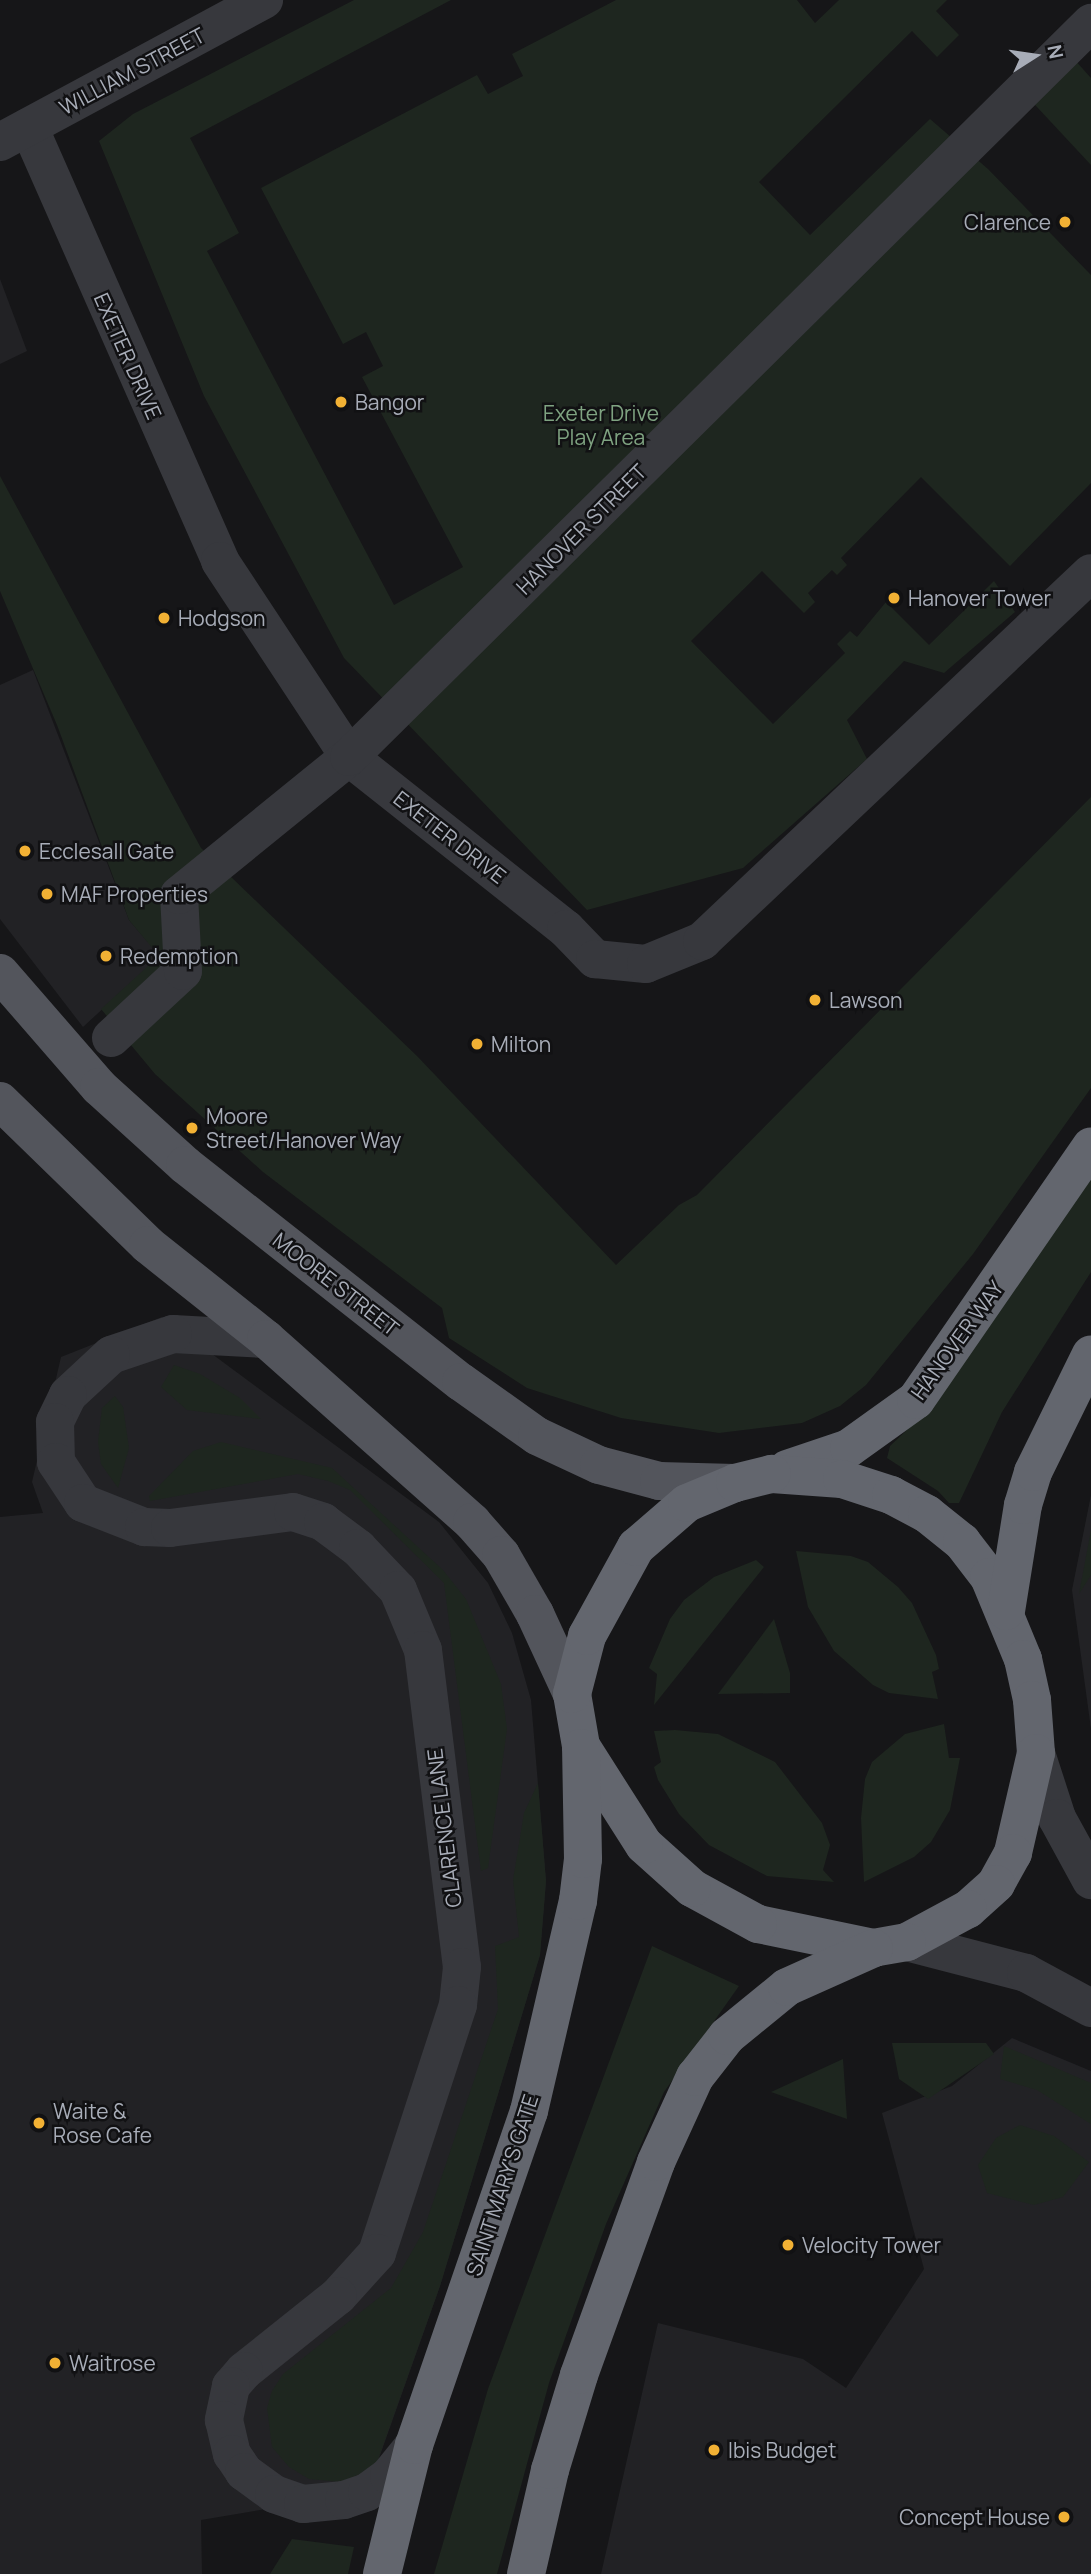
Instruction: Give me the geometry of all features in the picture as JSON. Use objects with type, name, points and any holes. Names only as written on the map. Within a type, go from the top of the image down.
[{"type":"highway","name":"HANOVER WAY","points":[[772,1474],[849,1448],[916,1400],[1091,1146]]},
{"type":"highway","points":[[1006,1611],[1023,1506],[1033,1472],[1091,1354]]},
{"type":"highway","name":"MOORE STREET","points":[[772,1474],[842,1479],[891,1494],[927,1514],[962,1542],[989,1577],[1006,1611],[1032,1700],[1036,1753],[1022,1830],[996,1884],[968,1909],[890,1945],[758,1924],[692,1888],[644,1845],[581,1746],[572,1695],[587,1636],[636,1548],[687,1503],[735,1483],[772,1474]]},
{"type":"highway","name":"SAINT MARY'S GATE","points":[[382,2574],[414,2445],[529,2111],[578,1901],[583,1859],[581,1746]]},
{"type":"highway","points":[[526,2574],[550,2470],[579,2375],[656,2162],[695,2077],[727,2036],[787,1987],[890,1945]]},
{"type":"main road","name":"MOORE STREET","points":[[0,973],[99,1087],[185,1165],[461,1382],[537,1436],[599,1465],[659,1480],[735,1483]]},
{"type":"main road","name":"MOORE STREET","points":[[0,1101],[148,1245],[266,1339],[441,1490],[494,1547],[535,1614],[572,1695]]},
{"type":"street","name":"WILLIAM STREET","points":[[15,135],[264,0]]},
{"type":"street","name":"HANOVER STREET","points":[[111,1038],[183,971],[179,895],[349,757],[1091,23]]},
{"type":"street","name":"EXETER DRIVE","points":[[15,135],[220,561],[349,757],[566,929],[595,959],[646,964],[702,941],[1091,573]]},
{"type":"street","name":"CLARENCE LANE","points":[[266,1339],[173,1334],[111,1355],[68,1395],[55,1422],[56,1462],[83,1503],[144,1527],[170,1528],[293,1512],[323,1522],[358,1548],[398,1590],[423,1650],[461,1959],[458,2006],[377,2253],[338,2296],[244,2371],[231,2386],[224,2420],[232,2454],[244,2472],[274,2494],[303,2504],[344,2500],[367,2492],[388,2476],[414,2445]]},
{"type":"street","name":"MOORE STREET","points":[[1036,1753],[1057,1818],[1091,1880]]},
{"type":"street","name":"MOORE STREET","points":[[890,1945],[1026,1973],[1091,2008]]},
{"type":"shaded area","points":[[0,279],[27,351],[0,364]]},
{"type":"shaded area","points":[[33,670],[129,920],[160,956],[83,1027],[0,919],[0,685]]},
{"type":"shaded area","points":[[162,1317],[439,1522],[488,1583],[512,1633],[531,1700],[546,1881],[540,1955],[440,2286],[367,2492],[201,2520],[202,2574],[0,2574],[0,1517],[43,1513],[32,1482],[61,1357]]},
{"type":"shaded area","points":[[1091,1495],[1091,1729],[1072,1590]]},
{"type":"shaded area","points":[[1012,2038],[1091,2071],[1091,2574],[601,2574],[658,2323],[803,2359],[846,2388],[924,2269],[882,2113],[952,2086]]},
{"type":"green space","name":"Exeter Drive Play Area","points":[[354,0],[451,0],[190,138],[239,233],[207,251],[394,605],[463,567],[362,377],[383,366],[366,332],[343,344],[261,188],[477,75],[488,94],[523,76],[512,54],[616,0],[797,0],[815,23],[839,0],[947,0],[936,11],[959,35],[937,57],[912,31],[759,182],[810,235],[930,119],[988,169],[1091,275],[1091,483],[1010,566],[921,477],[841,558],[847,565],[837,575],[832,570],[808,593],[815,602],[804,613],[762,571],[691,641],[773,724],[845,653],[837,644],[850,631],[857,637],[886,602],[929,645],[994,581],[1015,612],[944,673],[904,661],[847,720],[867,759],[743,868],[587,910],[344,658],[204,396],[99,141],[133,114]]},
{"type":"green space","points":[[1065,49],[1091,78],[1091,165],[1023,92]]},
{"type":"green space","points":[[0,476],[201,848],[417,1056],[616,1265],[679,1205],[697,1195],[1091,797],[1091,1088],[973,1254],[866,1385],[840,1406],[802,1423],[719,1433],[621,1418],[527,1388],[449,1338],[442,1308],[263,1172],[155,1074],[101,1009],[159,956],[129,920],[57,725],[0,591]]},
{"type":"green space","points":[[1091,1169],[1091,1272],[1002,1412],[959,1503],[949,1503],[938,1491],[887,1458],[890,1446],[931,1407]]},
{"type":"green space","points":[[174,1365],[200,1374],[240,1398],[261,1419],[187,1410],[161,1387]]},
{"type":"green space","points":[[115,1396],[123,1407],[129,1448],[118,1488],[101,1464],[98,1442],[102,1408]]},
{"type":"green space","points":[[221,1442],[332,1468],[443,1570],[466,1599],[501,1684],[507,1729],[488,1868],[481,1871],[444,1583],[350,1490],[328,1481],[298,1474],[150,1501],[149,1496],[193,1451]]},
{"type":"green space","points":[[1091,1530],[1091,1575],[1079,1594]]},
{"type":"green space","points":[[796,1551],[851,1556],[868,1562],[898,1587],[912,1603],[936,1655],[939,1669],[932,1672],[938,1699],[889,1693],[873,1685],[834,1651],[808,1607]]},
{"type":"green space","points":[[756,1560],[764,1567],[654,1705],[657,1674],[649,1668],[670,1619],[684,1600],[714,1577]]},
{"type":"green space","points":[[774,1619],[790,1673],[790,1693],[718,1694]]},
{"type":"green space","points":[[944,1724],[949,1758],[960,1758],[950,1810],[931,1842],[914,1857],[864,1882],[861,1818],[865,1779],[872,1762],[905,1734]]},
{"type":"green space","points":[[654,1731],[718,1734],[775,1762],[822,1823],[830,1845],[823,1870],[834,1882],[767,1876],[709,1845],[679,1814],[658,1780],[654,1767],[661,1762]]},
{"type":"green space","points":[[538,1783],[546,1881],[540,1955],[440,2286],[375,2468],[341,2482],[309,2479],[289,2467],[272,2447],[267,2408],[272,2391],[283,2374],[391,2288],[423,2232],[498,2009],[495,1946],[519,1937],[513,1880],[524,1813]]},
{"type":"green space","points":[[652,1946],[739,1986],[664,2092],[606,2224],[549,2383],[497,2574],[434,2574],[488,2389]]},
{"type":"green space","points":[[892,2043],[986,2043],[994,2054],[928,2099],[899,2079]]},
{"type":"green space","points":[[1004,2046],[1091,2083],[1091,2124],[1037,2090],[1000,2079]]},
{"type":"green space","points":[[843,2059],[847,2119],[771,2092]]},
{"type":"green space","points":[[1020,2125],[1054,2136],[1089,2162],[1063,2197],[1034,2205],[987,2193],[978,2165],[996,2138]]},
{"type":"green space","points":[[292,2539],[354,2547],[348,2574],[270,2574]]},
{"type":"place","name":"Clarence","points":[[1065,222]]},
{"type":"place","name":"Bangor","points":[[341,402]]},
{"type":"place","name":"Hanover Tower","points":[[894,598]]},
{"type":"place","name":"Hodgson","points":[[164,618]]},
{"type":"place","name":"Ecclesall Gate","points":[[25,851]]},
{"type":"place","name":"MAF Properties","points":[[47,894]]},
{"type":"place","name":"Redemption","points":[[106,956]]},
{"type":"place","name":"Lawson","points":[[815,1000]]},
{"type":"place","name":"Milton","points":[[477,1044]]},
{"type":"place","name":"Moore Street/Hanover Way","points":[[192,1128]]},
{"type":"place","name":"Waite & Rose Cafe","points":[[39,2123]]},
{"type":"place","name":"Velocity Tower","points":[[788,2245]]},
{"type":"place","name":"Waitrose","points":[[55,2363]]},
{"type":"place","name":"Ibis Budget","points":[[714,2450]]},
{"type":"place","name":"Concept House","points":[[1064,2517]]}]
